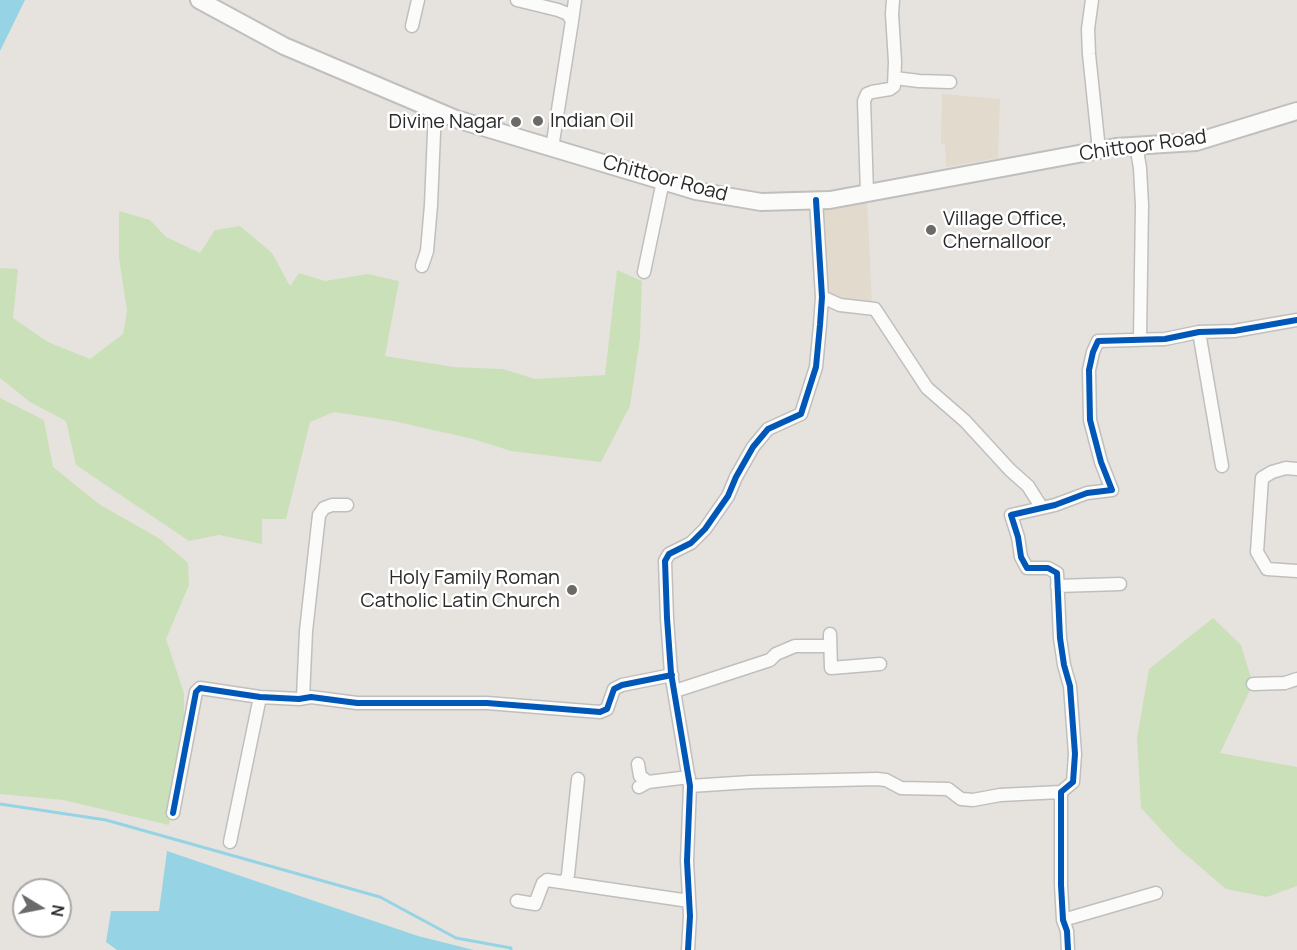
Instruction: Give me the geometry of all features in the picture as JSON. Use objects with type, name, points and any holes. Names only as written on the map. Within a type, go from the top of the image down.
[{"type":"main road","name":"Chittoor Road","points":[[199,0],[284,46],[456,119],[696,191],[761,202],[816,200],[867,193],[1099,150],[1196,142],[1297,111]]},
{"type":"street","points":[[412,26],[418,0]]},
{"type":"street","points":[[518,0],[558,10],[568,14],[572,21]]},
{"type":"street","points":[[552,148],[575,0]]},
{"type":"street","points":[[867,193],[864,101],[867,94],[894,86],[893,0]]},
{"type":"street","points":[[1092,0],[1089,47],[1099,150]]},
{"type":"street","points":[[895,78],[951,82]]},
{"type":"street","points":[[422,266],[427,251],[431,205],[435,109]]},
{"type":"street","points":[[1136,146],[1142,205],[1140,338]]},
{"type":"street","points":[[644,272],[663,181]]},
{"type":"street","points":[[688,950],[689,781],[672,675],[665,561],[669,554],[691,543],[705,529],[728,496],[753,447],[768,429],[801,414],[816,367],[822,297],[816,200]]},
{"type":"street","points":[[822,297],[840,305],[875,309],[927,388],[965,421],[1028,486],[1042,508]]},
{"type":"street","points":[[638,764],[644,784],[689,781],[877,779],[886,780],[901,788],[948,789],[961,799],[973,800],[1000,795],[1061,792],[1074,782],[1075,754],[1070,687],[1060,638],[1057,573],[1048,568],[1027,568],[1021,557],[1011,515],[1088,493],[1112,489],[1101,462],[1090,420],[1089,370],[1098,341],[1166,339],[1199,332],[1234,331],[1297,320]]},
{"type":"street","points":[[1199,332],[1222,466]]},
{"type":"street","points":[[1297,469],[1286,468],[1262,478],[1257,552],[1267,569],[1297,571]]},
{"type":"street","points":[[303,698],[306,632],[319,515],[324,508],[332,505],[347,505]]},
{"type":"street","points":[[1057,586],[1120,584]]},
{"type":"street","points":[[675,691],[770,660],[776,654],[795,646],[830,646],[830,634],[831,668],[880,664]]},
{"type":"street","points":[[173,813],[195,692],[203,687],[261,697],[311,697],[357,703],[516,704],[600,712],[607,709],[614,689],[622,685],[672,675]]},
{"type":"street","points":[[1252,684],[1285,683],[1297,679]]},
{"type":"street","points":[[230,842],[261,697]]},
{"type":"street","points":[[565,882],[568,875],[578,779]]},
{"type":"street","points":[[1061,792],[1061,885],[1068,950]]},
{"type":"street","points":[[517,901],[535,904],[543,883],[547,880],[689,901]]},
{"type":"street","points":[[1063,920],[1156,892]]},
{"type":"shaded area","points":[[942,94],[1000,99],[998,158],[946,167],[945,145],[941,144]]},
{"type":"shaded area","points":[[867,197],[872,305],[844,303],[825,296],[821,208]]},
{"type":"green space","points":[[119,211],[150,220],[166,237],[200,253],[215,230],[240,226],[272,253],[290,286],[299,273],[325,281],[368,274],[399,281],[385,356],[454,367],[503,369],[535,379],[605,375],[617,270],[642,281],[640,338],[630,406],[601,462],[511,451],[473,439],[393,421],[334,412],[310,422],[286,519],[262,519],[262,544],[219,535],[189,541],[76,465],[66,421],[30,402],[0,378],[0,268],[18,269],[13,318],[48,342],[90,359],[123,334],[127,311],[119,258]]},
{"type":"green space","points":[[0,398],[44,420],[53,467],[99,504],[160,539],[188,563],[189,585],[166,639],[184,693],[184,747],[169,825],[63,800],[0,794]]},
{"type":"green space","points":[[1213,618],[1241,645],[1253,684],[1220,753],[1297,767],[1297,886],[1267,897],[1226,889],[1177,847],[1141,808],[1137,738],[1149,669]]},
{"type":"water","points":[[0,0],[25,0],[0,51]]},
{"type":"water","points":[[167,851],[418,936],[474,950],[117,950],[106,942],[111,911],[159,911]]},
{"type":"waterway","points":[[0,804],[106,820],[380,897],[456,938],[511,948],[511,950]]},
{"type":"cycle path","points":[[688,950],[690,916],[687,861],[690,786],[671,673],[665,561],[669,554],[691,543],[705,529],[728,496],[753,447],[768,429],[801,414],[816,367],[822,297],[816,200]]},
{"type":"cycle path","points":[[1068,950],[1061,885],[1061,792],[1073,782],[1075,754],[1070,686],[1060,638],[1057,573],[1048,568],[1027,568],[1021,557],[1011,515],[1055,505],[1087,493],[1112,490],[1101,462],[1090,420],[1089,370],[1098,341],[1165,339],[1199,332],[1234,331],[1297,320]]},
{"type":"cycle path","points":[[173,813],[196,692],[200,688],[260,697],[299,699],[311,697],[357,703],[487,703],[600,712],[607,709],[614,689],[622,685],[672,675]]},
{"type":"place","name":"Indian Oil","points":[[538,121]]},
{"type":"place","name":"Divine Nagar","points":[[516,122]]},
{"type":"place","name":"Village Office, Chernalloor","points":[[931,230]]},
{"type":"place","name":"Holy Family Roman Catholic Latin Church","points":[[572,590]]}]
